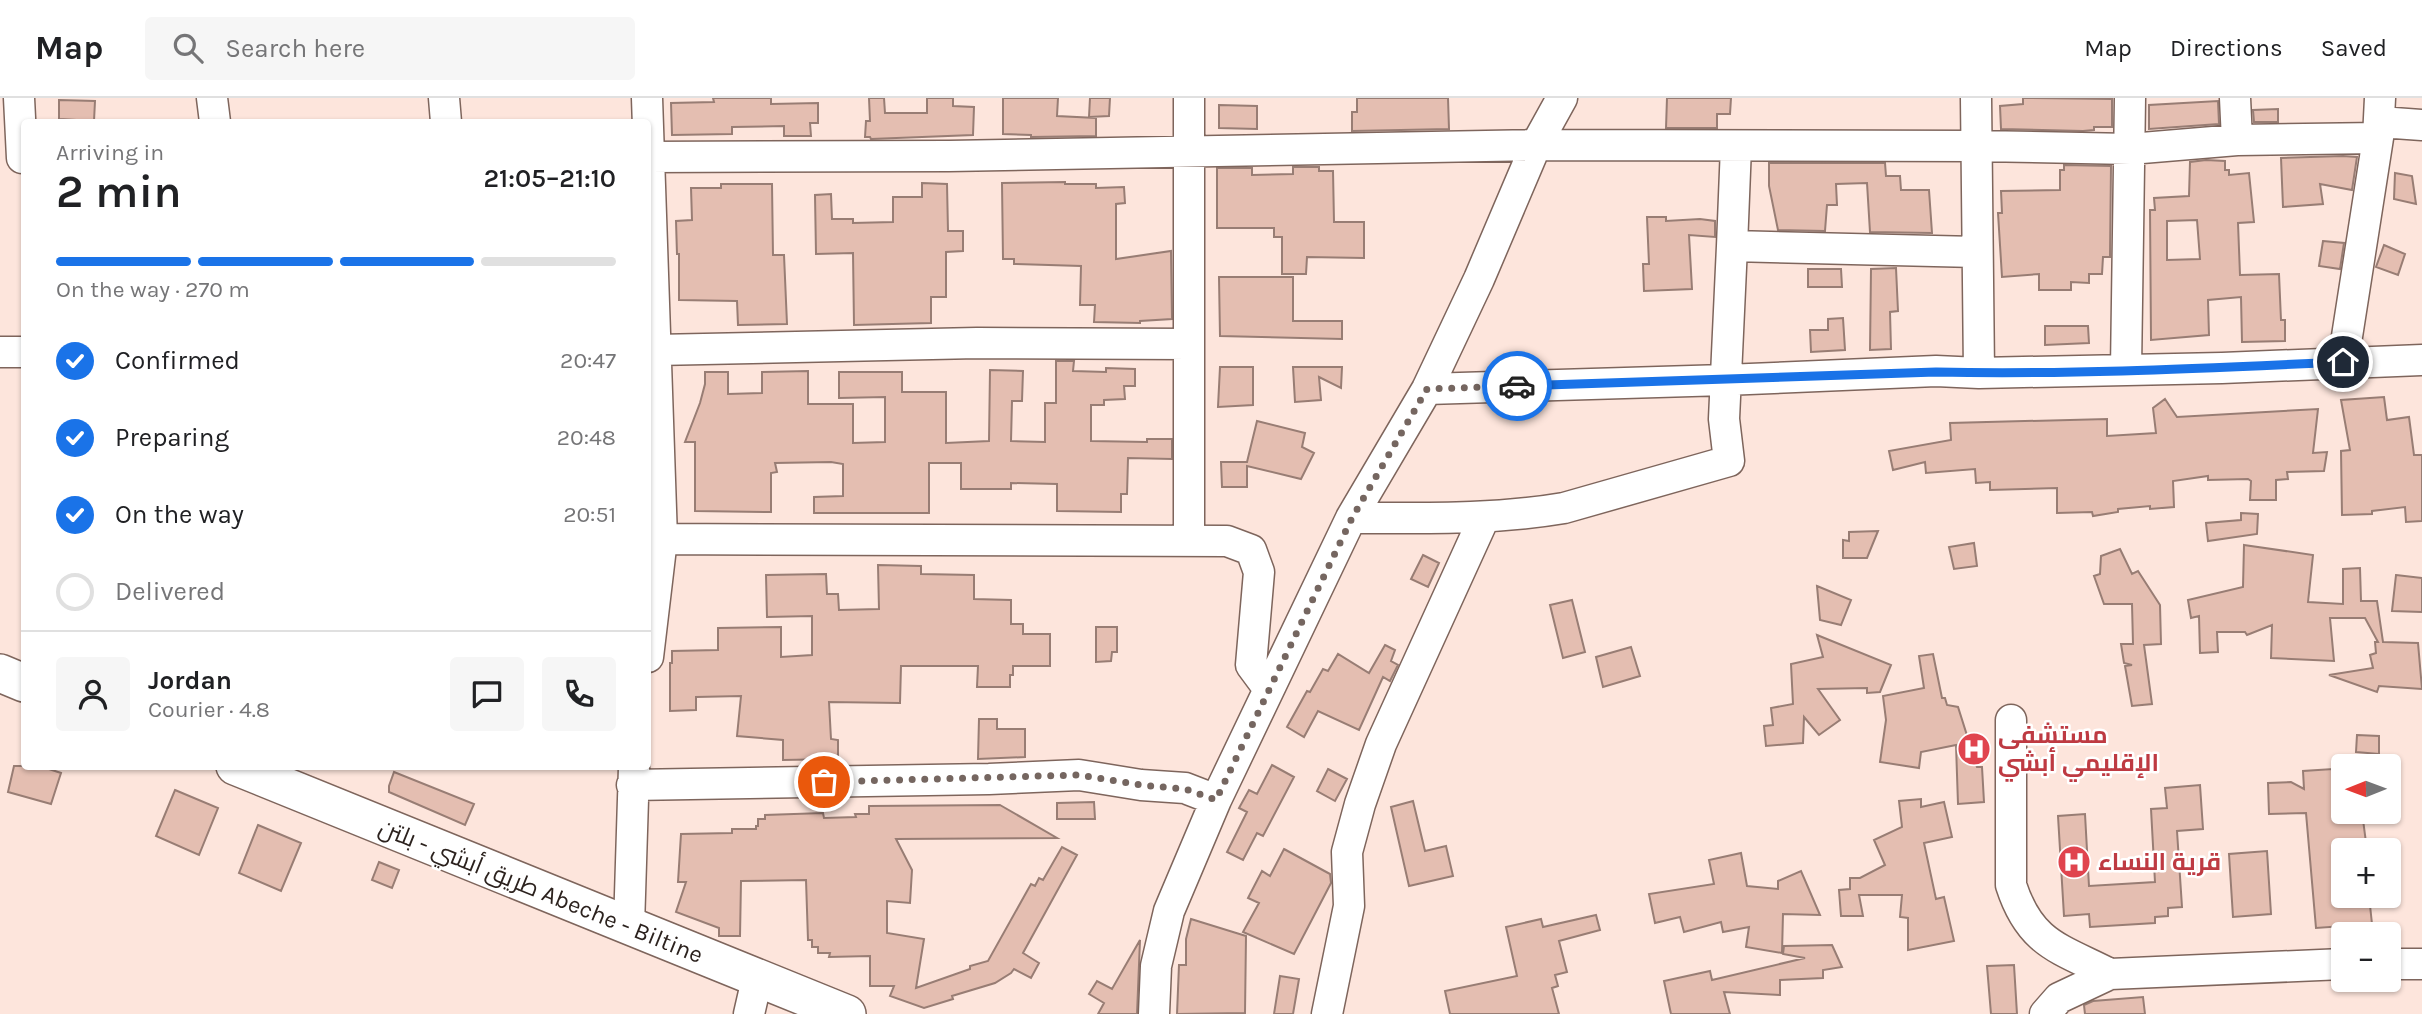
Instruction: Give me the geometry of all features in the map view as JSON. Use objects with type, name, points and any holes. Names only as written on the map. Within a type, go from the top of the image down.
[{"type":"main road","points":[[0,673],[21,682]]},
{"type":"main road","name":"طريق أبشي - بلتن Abeche - Biltine","points":[[245,770],[847,1014]]},
{"type":"street","points":[[15,158],[19,98]]},
{"type":"street","points":[[212,98],[215,119]]},
{"type":"street","points":[[444,98],[446,119]]},
{"type":"street","points":[[647,98],[647,119]]},
{"type":"street","points":[[1189,98],[1189,539]]},
{"type":"street","points":[[1154,1014],[1156,966],[1169,911],[1216,800],[1352,518],[1427,389],[1479,279],[1536,145],[1562,98]]},
{"type":"street","points":[[1976,98],[1979,373]]},
{"type":"street","points":[[2126,369],[2130,98]]},
{"type":"street","points":[[2235,98],[2237,140]]},
{"type":"street","points":[[651,158],[949,156],[1536,145],[2130,149],[2237,140],[2379,119],[2422,125]]},
{"type":"street","points":[[2343,362],[2379,119]]},
{"type":"street","points":[[1352,518],[1484,518],[1564,508],[1729,461],[1724,419],[1736,146]]},
{"type":"street","points":[[651,230],[656,350],[655,539],[651,606]]},
{"type":"street","points":[[1732,246],[1976,252]]},
{"type":"street","points":[[656,350],[977,343],[1189,344]]},
{"type":"street","points":[[0,352],[21,352]]},
{"type":"street","points":[[1427,389],[1936,372],[2422,360]]},
{"type":"street","points":[[1326,1014],[1349,906],[1347,852],[1360,804],[1381,744],[1484,518]]},
{"type":"street","points":[[655,539],[1227,541],[1251,550],[1259,572],[1251,665],[1268,688]]},
{"type":"street","points":[[2011,720],[2011,884],[2016,901],[2042,939],[2110,974]]},
{"type":"street","points":[[629,926],[633,776],[1079,775],[1185,789],[1216,800]]},
{"type":"street","points":[[2401,964],[2422,964]]},
{"type":"street","points":[[2045,1014],[2059,998],[2110,974],[2331,965]]},
{"type":"street","points":[[749,1014],[757,979]]},
{"type":"building","points":[[713,98],[771,98],[771,104],[818,103],[818,123],[810,123],[811,136],[784,136],[784,126],[732,127],[732,134],[672,135],[671,103],[714,102]]},
{"type":"building","points":[[869,98],[884,98],[885,113],[927,113],[927,98],[953,98],[953,106],[974,107],[973,135],[871,139],[865,137],[866,121],[870,121]]},
{"type":"building","points":[[1003,98],[1058,98],[1057,116],[1096,118],[1096,136],[1031,137],[1003,134]]},
{"type":"building","points":[[1090,98],[1110,98],[1109,116],[1089,117]]},
{"type":"building","points":[[1357,98],[1448,98],[1449,129],[1352,131],[1352,112],[1357,112]]},
{"type":"building","points":[[1667,98],[1731,98],[1730,114],[1717,114],[1717,128],[1666,128]]},
{"type":"building","points":[[2023,98],[2112,99],[2112,127],[2094,127],[2094,130],[2083,131],[2001,129],[2000,106],[2023,104]]},
{"type":"building","points":[[59,100],[95,101],[94,119],[59,119]]},
{"type":"building","points":[[2218,101],[2219,124],[2149,129],[2149,105]]},
{"type":"building","points":[[1219,105],[1257,106],[1257,129],[1219,128]]},
{"type":"building","points":[[2278,109],[2278,122],[2254,122],[2253,110]]},
{"type":"building","points":[[2357,157],[2352,190],[2320,184],[2323,204],[2283,207],[2281,158]]},
{"type":"building","points":[[2225,161],[2225,170],[2229,170],[2229,175],[2249,173],[2254,222],[2238,223],[2240,275],[2279,274],[2281,320],[2285,320],[2285,341],[2242,342],[2241,297],[2208,300],[2209,335],[2151,340],[2150,210],[2155,210],[2154,198],[2189,196],[2190,162]],"holes":[[[2197,220],[2200,259],[2167,260],[2167,221]]]},
{"type":"building","points":[[1769,163],[1885,163],[1886,176],[1900,176],[1901,190],[1929,190],[1932,233],[1870,232],[1867,183],[1836,184],[1837,205],[1827,205],[1825,231],[1778,230],[1769,186]]},
{"type":"building","points":[[2064,165],[2111,166],[2110,257],[2103,257],[2102,274],[2089,274],[2089,283],[2071,282],[2071,290],[2039,290],[2039,274],[2002,277],[1998,213],[2002,213],[2001,191],[2060,190],[2060,170],[2064,170]]},
{"type":"building","points":[[1293,167],[1319,167],[1319,171],[1333,171],[1334,222],[1364,222],[1364,258],[1307,257],[1306,274],[1282,274],[1282,237],[1274,237],[1274,228],[1217,228],[1217,168],[1252,168],[1252,175],[1293,174]]},
{"type":"building","points":[[2395,173],[2412,176],[2416,204],[2394,199]]},
{"type":"building","points":[[922,183],[947,184],[948,231],[963,231],[963,251],[946,252],[946,297],[931,297],[931,323],[854,325],[853,253],[816,254],[815,195],[831,194],[832,219],[853,219],[853,223],[893,222],[893,197],[922,197]]},
{"type":"building","points":[[1002,183],[1096,184],[1096,188],[1124,187],[1125,203],[1116,204],[1116,259],[1171,251],[1172,319],[1140,323],[1094,322],[1095,305],[1080,305],[1081,266],[1014,264],[1014,259],[1003,259]]},
{"type":"building","points":[[721,184],[772,184],[773,255],[784,255],[787,324],[738,325],[737,301],[679,300],[676,221],[692,220],[691,188],[721,188]]},
{"type":"building","points":[[1647,217],[1666,217],[1666,221],[1715,221],[1715,237],[1689,235],[1692,289],[1644,291],[1643,264],[1649,264]]},
{"type":"building","points":[[2323,241],[2344,243],[2340,269],[2319,266]]},
{"type":"building","points":[[2384,245],[2405,254],[2398,275],[2376,267]]},
{"type":"building","points":[[1896,268],[1898,311],[1890,312],[1891,349],[1870,350],[1871,269]]},
{"type":"building","points":[[1808,269],[1841,269],[1842,287],[1808,287]]},
{"type":"building","points":[[1219,277],[1293,277],[1293,321],[1342,321],[1342,339],[1220,336]]},
{"type":"building","points":[[1843,318],[1845,350],[1811,352],[1810,330],[1828,330],[1828,319]]},
{"type":"building","points":[[2045,326],[2088,326],[2089,343],[2045,345]]},
{"type":"building","points":[[1056,361],[1074,361],[1073,371],[1135,369],[1135,386],[1124,386],[1125,399],[1104,400],[1104,405],[1091,405],[1091,441],[1147,442],[1147,439],[1172,439],[1172,459],[1128,458],[1127,494],[1121,494],[1121,512],[1057,511],[1057,484],[1011,483],[1011,489],[961,489],[961,463],[929,463],[929,513],[814,513],[814,497],[843,496],[843,464],[831,462],[775,463],[777,472],[771,473],[771,512],[695,511],[695,442],[685,442],[700,403],[705,372],[728,372],[728,394],[762,393],[762,372],[808,371],[808,404],[853,404],[853,443],[885,442],[885,397],[839,398],[839,372],[902,372],[902,392],[946,392],[946,443],[989,441],[990,370],[1023,371],[1022,401],[1012,401],[1011,441],[1045,442],[1045,403],[1056,403]]},
{"type":"building","points":[[1220,367],[1253,367],[1253,405],[1218,407]]},
{"type":"building","points":[[1293,367],[1342,367],[1341,388],[1319,377],[1321,400],[1295,402]]},
{"type":"building","points":[[2384,397],[2387,420],[2409,417],[2414,455],[2422,455],[2422,521],[2406,522],[2405,507],[2372,511],[2372,514],[2342,515],[2341,451],[2350,450],[2341,400]]},
{"type":"building","points":[[2165,399],[2177,417],[2318,409],[2313,453],[2327,452],[2324,471],[2287,472],[2288,479],[2276,480],[2276,500],[2250,500],[2251,481],[2248,479],[2208,480],[2208,476],[2173,481],[2174,507],[2118,509],[2118,512],[2093,516],[2092,512],[2057,513],[2057,488],[1990,490],[1990,482],[1976,483],[1975,469],[1926,473],[1925,462],[1893,470],[1889,451],[1951,440],[1950,423],[2107,419],[2107,436],[2156,433],[2153,408]]},
{"type":"building","points":[[1257,421],[1305,433],[1302,447],[1314,453],[1301,479],[1247,466],[1247,487],[1222,487],[1221,462],[1247,462]]},
{"type":"building","points":[[2241,513],[2258,514],[2257,534],[2208,541],[2206,523],[2241,520]]},
{"type":"building","points":[[1878,531],[1867,558],[1843,558],[1843,540],[1849,541],[1849,532]]},
{"type":"building","points":[[1974,543],[1977,566],[1954,569],[1949,547]]},
{"type":"building","points":[[2244,545],[2313,555],[2308,602],[2343,604],[2343,569],[2360,568],[2361,601],[2377,601],[2383,642],[2418,643],[2422,689],[2379,686],[2377,692],[2329,675],[2373,668],[2370,655],[2376,653],[2375,642],[2378,642],[2365,618],[2330,618],[2334,661],[2271,658],[2272,625],[2247,635],[2245,632],[2217,632],[2218,652],[2200,653],[2199,616],[2191,618],[2188,600],[2243,587]]},
{"type":"building","points":[[2120,549],[2132,574],[2138,571],[2160,605],[2161,644],[2144,645],[2152,704],[2132,706],[2125,666],[2132,665],[2124,663],[2121,644],[2133,644],[2132,604],[2104,604],[2094,576],[2100,574],[2101,556]]},
{"type":"building","points":[[1423,555],[1439,563],[1428,587],[1411,579]]},
{"type":"building","points":[[878,565],[921,566],[921,574],[974,575],[974,599],[1011,600],[1011,624],[1023,624],[1023,634],[1050,634],[1050,666],[1013,666],[1010,687],[977,687],[978,666],[901,666],[900,703],[829,702],[831,739],[838,740],[838,759],[783,760],[783,740],[737,736],[741,696],[696,697],[696,710],[670,711],[672,651],[718,650],[718,628],[781,627],[781,657],[812,655],[812,616],[767,617],[766,575],[826,574],[827,594],[838,594],[839,610],[879,609]]},
{"type":"building","points":[[2396,575],[2422,578],[2422,612],[2392,611]]},
{"type":"building","points":[[1817,586],[1851,600],[1841,625],[1820,620]]},
{"type":"building","points":[[1572,600],[1585,652],[1563,658],[1550,605]]},
{"type":"building","points":[[1096,627],[1117,627],[1117,652],[1112,652],[1111,661],[1096,662]]},
{"type":"building","points":[[1817,635],[1891,665],[1880,692],[1867,693],[1867,688],[1818,689],[1840,720],[1819,735],[1804,717],[1803,743],[1766,746],[1764,726],[1773,725],[1771,708],[1793,704],[1791,664],[1823,657]]},
{"type":"building","points":[[1385,645],[1395,650],[1391,661],[1398,665],[1390,681],[1383,677],[1359,730],[1318,711],[1304,737],[1287,727],[1307,691],[1310,692],[1323,669],[1328,671],[1338,654],[1369,673]]},
{"type":"building","points":[[1631,647],[1640,676],[1603,687],[1596,657]]},
{"type":"building","points":[[1933,654],[1942,698],[1945,698],[1947,705],[1958,707],[1977,767],[1982,767],[1984,802],[1958,804],[1956,745],[1921,752],[1919,768],[1880,762],[1886,720],[1883,696],[1924,688],[1919,656]]},
{"type":"building","points":[[979,719],[997,719],[997,729],[1025,729],[1025,757],[978,759]]},
{"type":"building","points":[[2357,735],[2379,736],[2379,754],[2356,752]]},
{"type":"building","points":[[1272,765],[1294,777],[1263,836],[1257,833],[1243,860],[1227,852],[1247,812],[1239,808],[1249,790],[1257,794]]},
{"type":"building","points":[[14,766],[21,766],[21,770],[52,770],[61,773],[51,804],[8,792]]},
{"type":"building","points":[[1328,769],[1347,779],[1335,801],[1317,791]]},
{"type":"building","points":[[2331,769],[2331,824],[2364,824],[2365,838],[2331,838],[2331,908],[2370,908],[2372,922],[2331,922],[2331,927],[2316,928],[2306,813],[2269,814],[2268,783],[2291,782],[2304,789],[2303,771]]},
{"type":"building","points":[[394,772],[474,804],[465,825],[389,792]]},
{"type":"building","name":"قرية النساء","points":[[2200,785],[2203,829],[2177,831],[2182,907],[2168,908],[2168,916],[2155,917],[2155,923],[2090,927],[2089,914],[2064,916],[2058,816],[2085,814],[2089,886],[2155,882],[2151,809],[2167,808],[2165,788]]},
{"type":"building","points":[[175,790],[218,808],[199,855],[156,836]]},
{"type":"building","points":[[1921,799],[1921,807],[1944,802],[1952,837],[1924,843],[1936,899],[1944,897],[1954,941],[1908,950],[1908,918],[1900,917],[1902,895],[1859,895],[1863,916],[1841,916],[1839,890],[1850,889],[1850,878],[1860,878],[1885,865],[1874,840],[1902,827],[1899,801]]},
{"type":"building","points":[[1413,801],[1425,851],[1446,846],[1453,876],[1409,886],[1391,807]]},
{"type":"building","points":[[1094,802],[1095,819],[1057,819],[1057,803]]},
{"type":"building","points":[[1000,805],[1057,838],[896,839],[912,870],[910,903],[887,901],[887,933],[924,939],[916,988],[988,961],[1031,884],[1035,886],[1039,878],[1043,880],[1062,847],[1077,855],[1023,953],[1039,963],[1031,978],[1014,969],[995,983],[924,1008],[890,996],[894,986],[870,986],[870,956],[829,957],[830,953],[818,953],[818,947],[812,947],[812,940],[808,940],[806,880],[741,881],[740,936],[719,936],[719,928],[676,912],[686,882],[678,882],[681,834],[732,833],[732,829],[756,829],[758,819],[765,819],[765,815],[823,813],[824,818],[856,817],[855,814],[869,814],[869,806]]},
{"type":"building","points":[[258,825],[301,843],[281,891],[239,873]]},
{"type":"building","points":[[1284,849],[1330,874],[1331,883],[1294,954],[1243,932],[1259,903],[1248,898],[1262,871],[1270,876]]},
{"type":"building","points":[[2267,851],[2271,914],[2233,917],[2229,854]]},
{"type":"building","points":[[1741,853],[1747,886],[1778,889],[1778,881],[1801,871],[1820,915],[1783,914],[1782,953],[1746,947],[1749,927],[1723,932],[1721,922],[1684,932],[1680,917],[1655,923],[1649,894],[1714,884],[1709,860]]},
{"type":"building","points":[[379,862],[399,870],[392,888],[372,880]]},
{"type":"building","points":[[1596,915],[1600,930],[1559,941],[1567,972],[1555,975],[1558,986],[1552,988],[1559,1014],[1450,1014],[1445,991],[1517,976],[1506,927],[1541,919],[1543,927]]},
{"type":"building","points":[[1191,919],[1246,936],[1245,1013],[1177,1014],[1179,965],[1186,965],[1186,939]]},
{"type":"building","points":[[1140,940],[1137,1014],[1098,1014],[1104,1003],[1089,994],[1097,981],[1112,989]]},
{"type":"building","points":[[1832,945],[1842,967],[1823,970],[1823,978],[1780,980],[1780,995],[1724,992],[1730,1014],[1671,1014],[1664,981],[1710,971],[1712,980],[1805,958],[1783,954],[1784,946]]},
{"type":"building","points":[[2014,965],[2017,1014],[1991,1014],[1987,966]]},
{"type":"building","points":[[1280,976],[1299,979],[1293,1014],[1274,1014]]},
{"type":"building","points":[[2143,997],[2145,1014],[2085,1014],[2084,1005],[2093,1001]]},
{"type":"way so far","points":[[824,782],[1079,775],[1185,789],[1216,800],[1352,518],[1427,389],[1517,386]]},
{"type":"place","name":"مستشفى الإقليمي أبشي","points":[[1974,749]]},
{"type":"place","name":"قرية النساء","points":[[2074,862]]},
{"type":"route","points":[[1517,386],[1936,372],[2222,368],[2343,362]]}]
